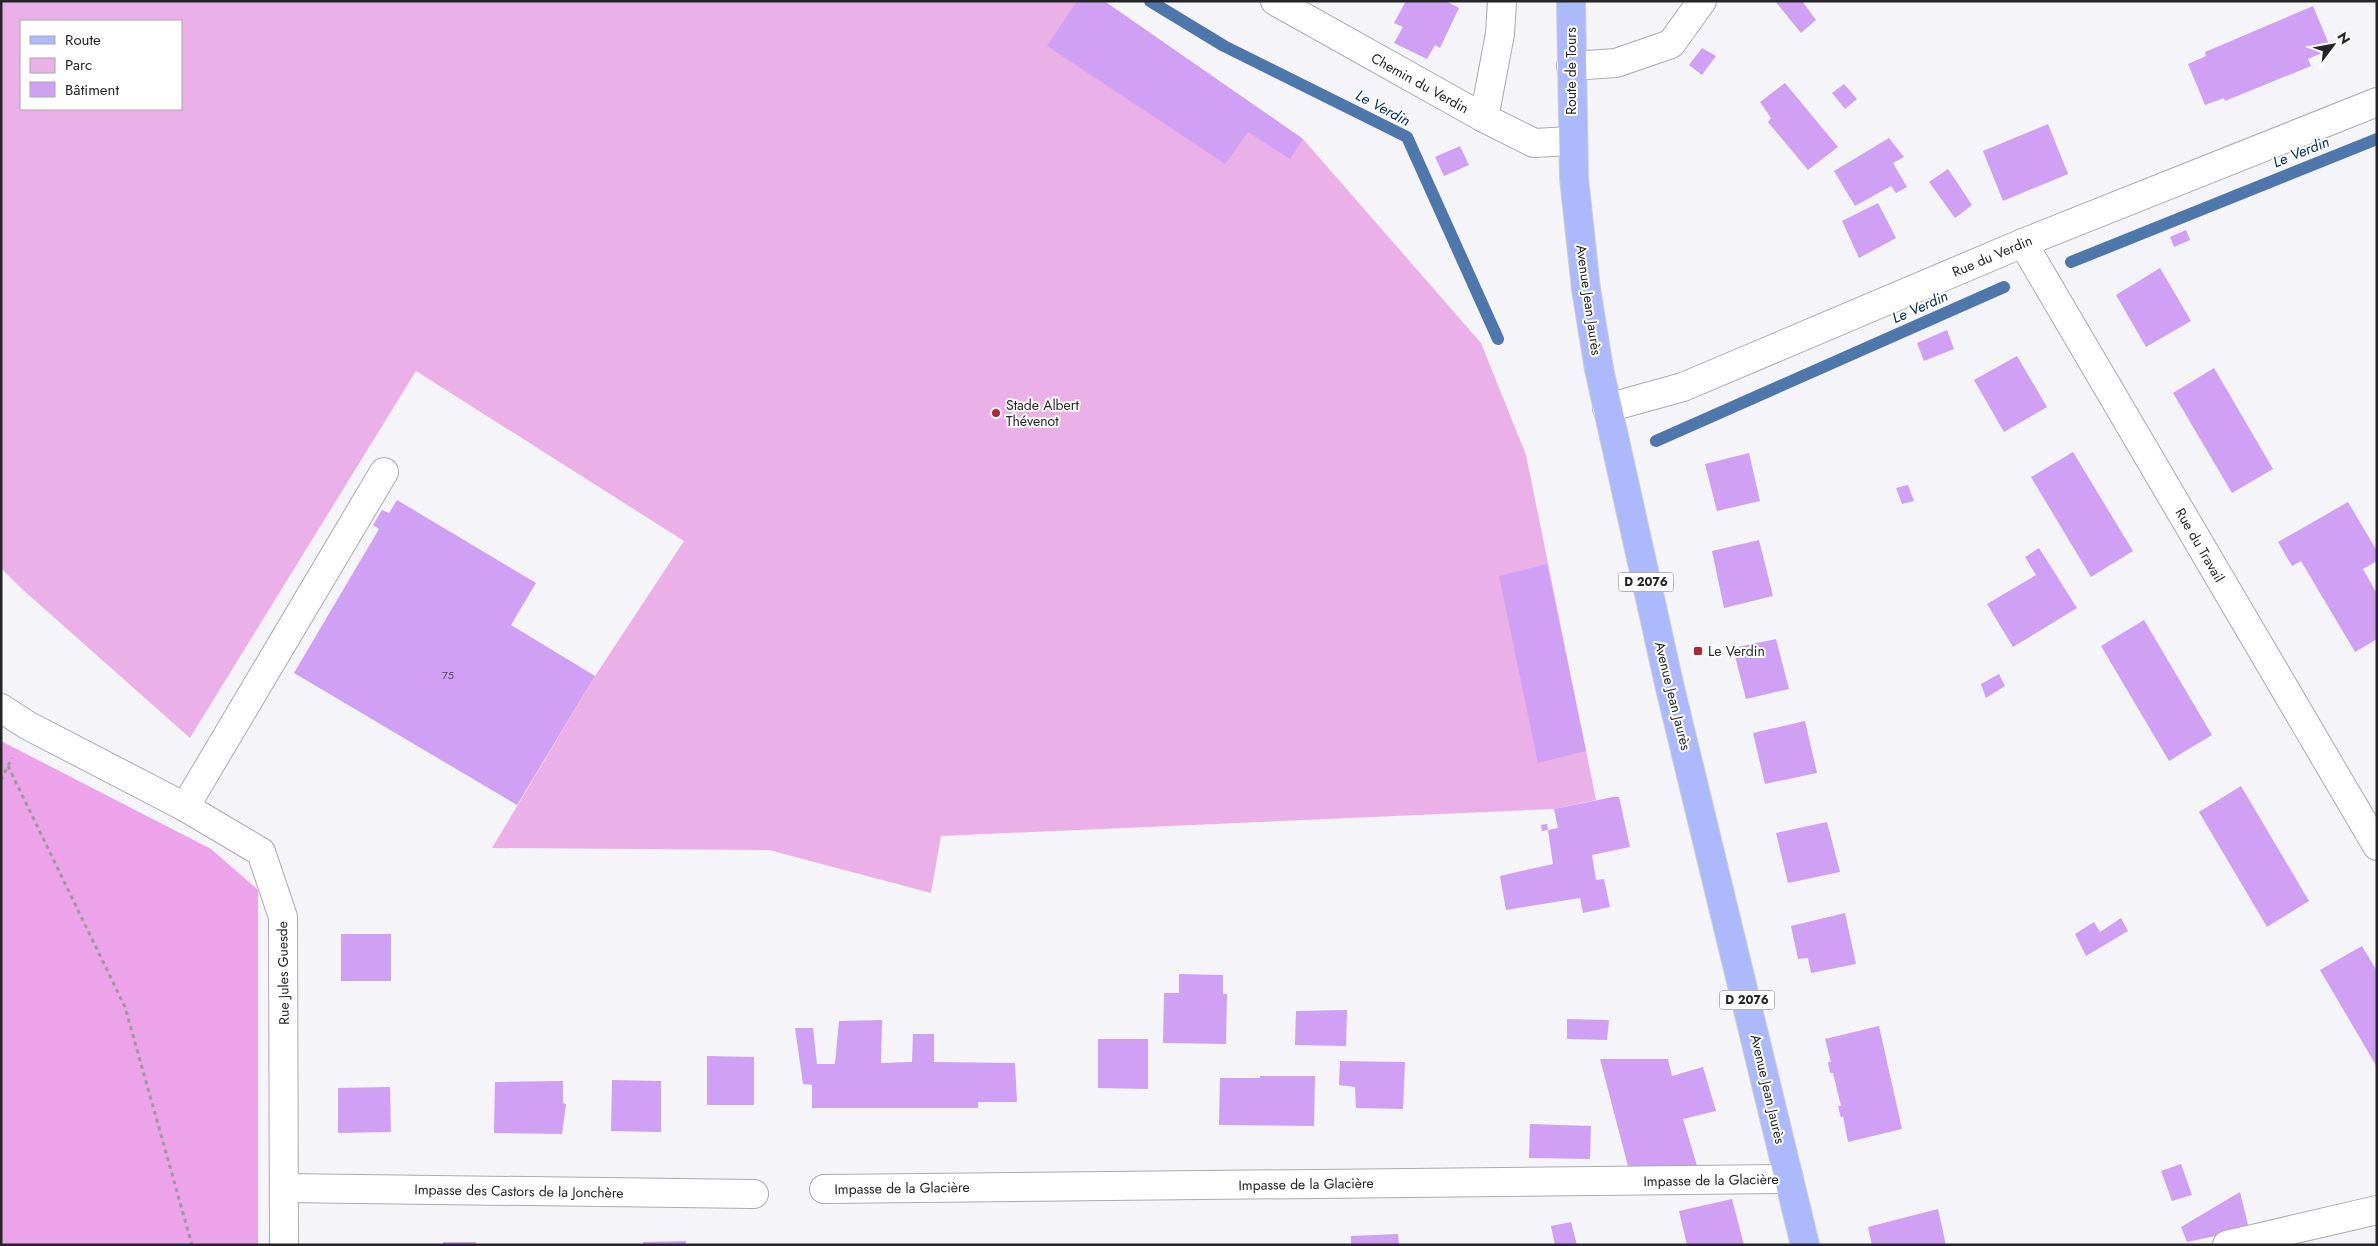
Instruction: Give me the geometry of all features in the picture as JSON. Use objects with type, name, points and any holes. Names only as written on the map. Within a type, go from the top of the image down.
[{"type":"main road","name":"Route de Tours","points":[[1571,1],[1571,141]]},
{"type":"main road","name":"Avenue Jean Jaurès","points":[[1571,141],[1586,289],[1607,408],[1670,688],[1805,1245]]},
{"type":"street","name":"Chemin du Verdin","points":[[1275,1],[1484,118],[1534,143],[1571,141]]},
{"type":"street","points":[[1484,118],[1500,34],[1502,1]]},
{"type":"street","points":[[1571,66],[1616,63],[1671,44],[1702,1]]},
{"type":"street","name":"Rue du Verdin","points":[[1607,408],[1683,387],[2023,243],[2377,102]]},
{"type":"street","name":"Rue du Travail","points":[[2023,243],[2377,846]]},
{"type":"street","points":[[185,807],[384,472]]},
{"type":"street","name":"Rue Jules Guesde","points":[[1,708],[27,725],[185,807],[261,852],[283,917],[284,1245]]},
{"type":"street","name":"Impasse de la Glacière","points":[[824,1188],[1789,1179]]},
{"type":"street","name":"Impasse des Castors de la Jonchère","points":[[284,1188],[754,1194]]},
{"type":"street","points":[[2227,1245],[2377,1210]]},
{"type":"path","points":[[8,766],[125,1007],[192,1245]]},
{"type":"green space","name":"Stade Albert Thévenot","points":[[1,1],[1104,1],[1303,139],[1481,343],[1526,455],[1596,800],[1554,809],[941,836],[931,893],[769,850],[492,848],[595,676],[684,541],[416,371],[190,738],[22,589],[1,568]]},
{"type":"shaded area","points":[[1,741],[211,849],[258,890],[258,1245],[1,1245]]},
{"type":"building","points":[[1077,1],[1104,1],[1303,139],[1290,159],[1248,132],[1225,164],[1047,46]]},
{"type":"building","points":[[1406,1],[1446,1],[1459,8],[1440,48],[1435,45],[1427,59],[1394,43],[1403,27],[1394,23]]},
{"type":"building","points":[[1775,1],[1802,1],[1816,20],[1801,33]]},
{"type":"building","points":[[2313,6],[2331,49],[2308,59],[2311,66],[2225,101],[2224,98],[2205,105],[2188,64],[2206,56],[2205,52]]},
{"type":"building","points":[[1702,48],[1716,56],[1702,75],[1689,65]]},
{"type":"building","points":[[1785,83],[1838,147],[1808,170],[1768,122],[1771,118],[1760,102]]},
{"type":"building","points":[[1844,84],[1857,99],[1845,109],[1832,93]]},
{"type":"building","points":[[2048,124],[2068,174],[2003,201],[1983,151]]},
{"type":"building","points":[[1889,138],[1904,157],[1893,163],[1907,187],[1896,193],[1891,186],[1855,206],[1834,171]]},
{"type":"building","points":[[1460,146],[1469,165],[1444,176],[1435,157]]},
{"type":"building","points":[[1948,169],[1972,205],[1955,218],[1929,182]]},
{"type":"building","points":[[1878,203],[1896,238],[1859,258],[1842,221]]},
{"type":"building","points":[[2186,230],[2190,240],[2174,247],[2170,237]]},
{"type":"building","points":[[2160,268],[2191,321],[2146,347],[2116,295]]},
{"type":"building","points":[[1947,330],[1954,349],[1924,361],[1917,343]]},
{"type":"building","points":[[2017,356],[2047,407],[2004,432],[1974,380]]},
{"type":"building","points":[[2214,368],[2273,469],[2232,493],[2173,393]]},
{"type":"building","points":[[2073,452],[2133,551],[2091,577],[2031,477]]},
{"type":"building","points":[[1749,453],[1760,501],[1717,511],[1705,464]]},
{"type":"building","points":[[1908,485],[1914,501],[1902,504],[1896,488]]},
{"type":"building","points":[[397,500],[536,583],[511,625],[595,676],[517,805],[294,673],[379,529],[373,525],[382,510],[389,513]]},
{"type":"building","points":[[2348,502],[2377,551],[2377,561],[2363,569],[2377,594],[2377,639],[2355,652],[2301,561],[2292,566],[2278,542]]},
{"type":"building","points":[[1759,540],[1773,596],[1724,608],[1712,551]]},
{"type":"building","points":[[2039,548],[2077,608],[2013,647],[1987,604],[2036,575],[2025,557]]},
{"type":"building","points":[[1547,564],[1586,751],[1538,763],[1499,576]]},
{"type":"building","points":[[2144,620],[2212,735],[2169,761],[2101,646]]},
{"type":"building","points":[[1776,639],[1789,689],[1746,699],[1733,648]]},
{"type":"building","points":[[1999,674],[2005,686],[1986,698],[1981,684]]},
{"type":"building","points":[[1805,721],[1817,773],[1765,784],[1753,733]]},
{"type":"building","points":[[2241,786],[2309,901],[2267,927],[2199,812]]},
{"type":"building","points":[[1619,797],[1630,847],[1592,855],[1596,880],[1604,879],[1610,907],[1583,913],[1580,898],[1506,910],[1500,876],[1553,864],[1548,830],[1558,828],[1554,809]]},
{"type":"building","points":[[1827,822],[1840,872],[1788,883],[1776,833]]},
{"type":"building","points":[[1547,824],[1548,830],[1542,831],[1541,825]]},
{"type":"building","points":[[1845,913],[1856,964],[1811,973],[1808,958],[1798,959],[1791,926]]},
{"type":"building","points":[[2121,918],[2128,931],[2086,956],[2075,934],[2094,922],[2100,932]]},
{"type":"building","points":[[341,934],[391,934],[391,981],[341,981]]},
{"type":"building","points":[[2362,946],[2377,971],[2377,1067],[2320,970]]},
{"type":"building","points":[[1179,974],[1223,975],[1223,994],[1227,994],[1226,1044],[1163,1043],[1164,993],[1179,993]]},
{"type":"building","points":[[1347,1010],[1346,1046],[1295,1045],[1296,1011]]},
{"type":"building","points":[[1567,1019],[1609,1020],[1607,1040],[1567,1039]]},
{"type":"building","points":[[882,1020],[881,1063],[912,1062],[913,1034],[934,1034],[934,1062],[1015,1063],[1017,1102],[978,1102],[978,1108],[812,1108],[812,1085],[803,1084],[795,1028],[813,1028],[817,1064],[835,1064],[839,1021]]},
{"type":"building","points":[[1879,1026],[1902,1129],[1848,1142],[1843,1116],[1841,1118],[1838,1106],[1841,1106],[1833,1073],[1830,1073],[1828,1062],[1831,1062],[1825,1039]]},
{"type":"building","points":[[1098,1039],[1148,1039],[1148,1089],[1098,1088]]},
{"type":"building","points":[[707,1056],[754,1057],[754,1105],[707,1105]]},
{"type":"building","points":[[1600,1059],[1668,1059],[1672,1076],[1703,1067],[1716,1111],[1683,1119],[1698,1169],[1629,1170]]},
{"type":"building","points":[[1340,1061],[1405,1062],[1403,1109],[1356,1108],[1355,1087],[1339,1085]]},
{"type":"building","points":[[1260,1076],[1315,1076],[1314,1126],[1219,1125],[1220,1078],[1260,1078]]},
{"type":"building","points":[[612,1080],[661,1081],[661,1132],[611,1131]]},
{"type":"building","points":[[563,1081],[563,1103],[566,1104],[562,1134],[494,1133],[495,1082]]},
{"type":"building","points":[[390,1087],[391,1132],[338,1133],[338,1088]]},
{"type":"building","points":[[1530,1124],[1591,1126],[1590,1159],[1529,1158]]},
{"type":"building","points":[[2181,1164],[2192,1195],[2172,1201],[2161,1171]]},
{"type":"building","points":[[2240,1192],[2249,1229],[2187,1242],[2181,1227]]},
{"type":"building","points":[[1732,1199],[1744,1245],[1687,1245],[1679,1211]]},
{"type":"building","points":[[1938,1209],[1946,1245],[1872,1245],[1868,1227]]},
{"type":"building","points":[[1571,1222],[1577,1245],[1555,1245],[1551,1226]]},
{"type":"building","points":[[1398,1234],[1399,1245],[1351,1245],[1351,1236]]},
{"type":"building","points":[[686,1241],[686,1245],[643,1245],[643,1242]]},
{"type":"building","points":[[443,1242],[476,1242],[476,1245],[443,1245]]},
{"type":"waterway","name":"Le Verdin","points":[[1150,1],[1224,46],[1407,137],[1498,339]]},
{"type":"waterway","name":"Le Verdin","points":[[2071,262],[2377,139]]},
{"type":"waterway","name":"Le Verdin","points":[[1656,441],[2004,287]]},
{"type":"place","name":"Stade Albert Thévenot","points":[[996,413]]},
{"type":"place","name":"Le Verdin","points":[[1698,651]]}]
